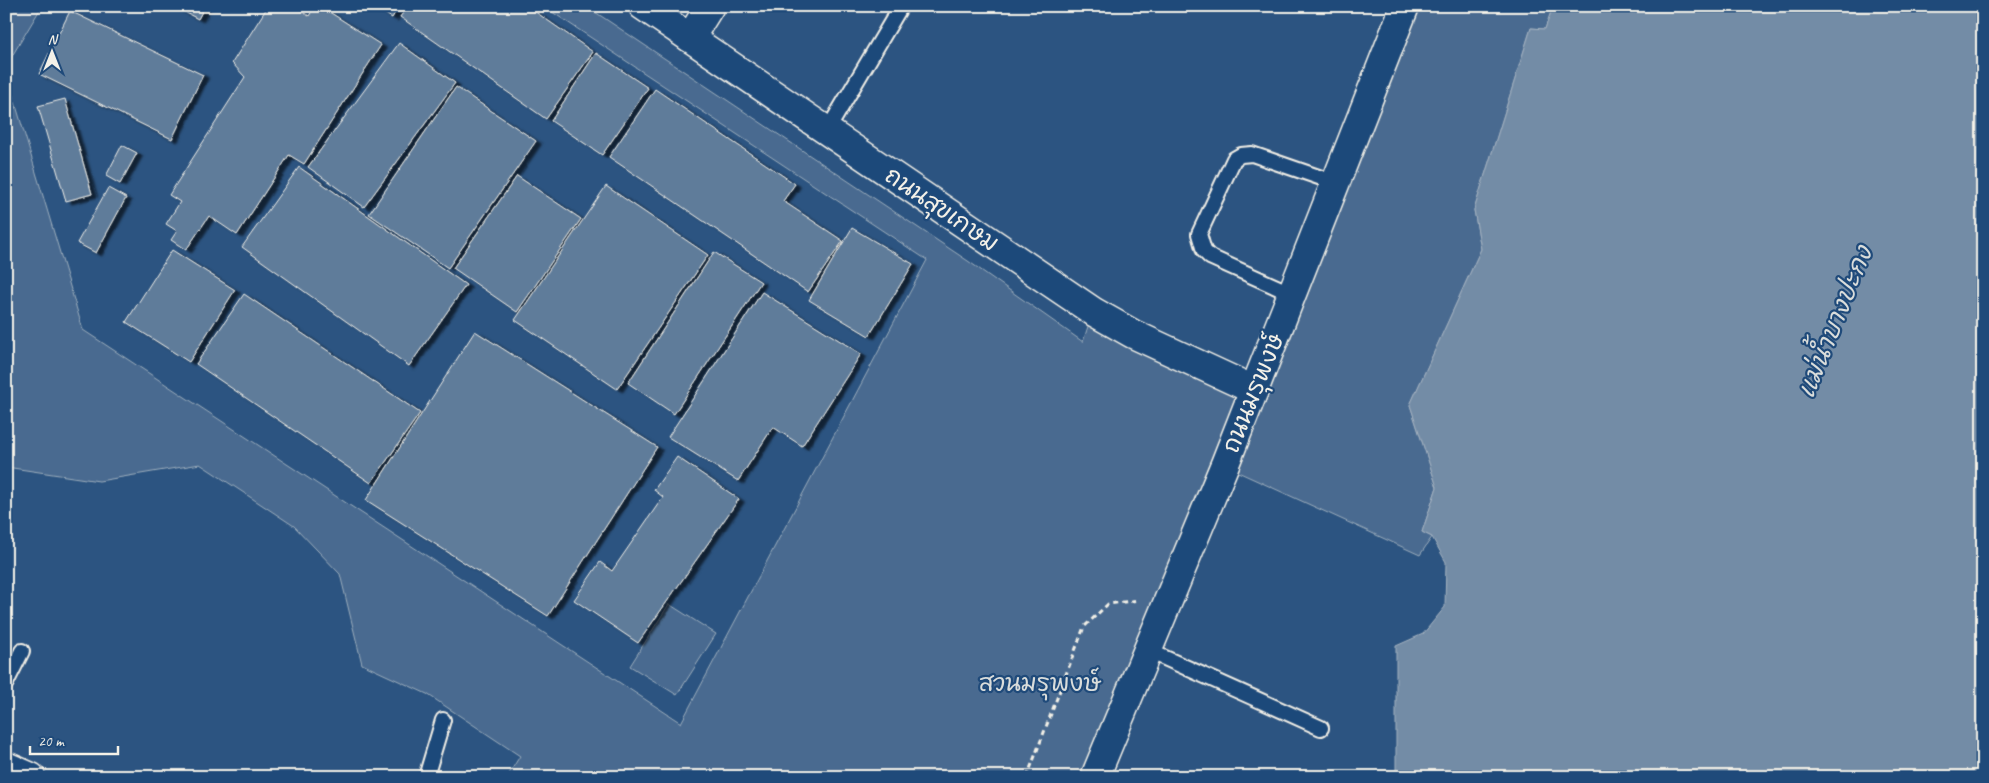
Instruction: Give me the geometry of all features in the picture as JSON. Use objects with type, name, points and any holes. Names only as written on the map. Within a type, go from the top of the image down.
[{"type":"main road","name":"ถนนสุขเกษม","points":[[643,6],[1094,312],[1133,334],[1254,390]]},
{"type":"main road","points":[[690,38],[710,6]]},
{"type":"main road","name":"ถนนมรุพงษ์","points":[[1095,777],[1147,650],[1166,609],[1405,6]]},
{"type":"main road","points":[[6,766],[31,777]]},
{"type":"lane","points":[[827,131],[901,6]]},
{"type":"lane","points":[[1292,294],[1210,257],[1200,243],[1199,234],[1234,159],[1241,155],[1252,154],[1336,182]]},
{"type":"lane","points":[[1147,650],[1321,728]]},
{"type":"lane","points":[[6,683],[22,651]]},
{"type":"lane","points":[[426,777],[443,720]]},
{"type":"path","points":[[1027,777],[1084,626],[1108,604],[1136,598],[1166,609]]},
{"type":"green space","points":[[6,6],[42,6],[6,66]]},
{"type":"green space","name":"สวนมรุพงษ์","points":[[543,6],[586,6],[968,261],[1083,342],[1091,317],[1252,389],[1405,6],[1553,6],[1545,29],[1531,28],[1474,210],[1481,249],[1410,405],[1437,487],[1422,532],[1432,537],[1420,555],[1227,467],[1103,777],[507,777],[520,756],[427,694],[362,664],[340,574],[294,526],[200,464],[99,481],[6,467],[6,72],[83,330],[681,723],[927,260]]},
{"type":"green space","points":[[669,604],[716,634],[677,695],[630,666]]},
{"type":"water","name":"แม่น้ำบางปะกง","points":[[1553,6],[1983,6],[1983,777],[1394,777],[1396,769],[1396,646],[1423,634],[1445,607],[1446,562],[1432,537],[1422,532],[1437,487],[1410,405],[1481,249],[1474,210],[1531,28],[1545,29]]},
{"type":"building","points":[[173,6],[205,6],[198,19]]},
{"type":"building","points":[[268,6],[293,6],[309,16],[315,6],[320,6],[381,45],[304,164],[289,155],[237,235],[209,216],[186,250],[171,240],[177,231],[166,224],[180,202],[169,195],[245,77],[232,63]]},
{"type":"building","points":[[373,6],[399,6],[392,18]]},
{"type":"building","points":[[408,6],[527,6],[593,52],[546,119],[400,17]]},
{"type":"building","points":[[70,11],[203,75],[172,139],[39,74]]},
{"type":"building","points":[[399,43],[455,83],[364,207],[308,167]]},
{"type":"building","points":[[596,53],[648,88],[602,155],[551,121]]},
{"type":"building","points":[[456,87],[536,141],[448,268],[369,214]]},
{"type":"building","points":[[655,89],[795,184],[783,201],[843,241],[808,292],[609,157]]},
{"type":"building","points":[[65,99],[92,194],[66,201],[38,106]]},
{"type":"building","points":[[122,145],[137,153],[120,184],[106,176]]},
{"type":"building","points":[[299,167],[466,285],[409,366],[242,247]]},
{"type":"building","points":[[517,176],[581,219],[517,312],[453,268]]},
{"type":"building","points":[[606,186],[708,255],[617,389],[515,320]]},
{"type":"building","points":[[108,188],[126,198],[96,253],[77,243]]},
{"type":"building","points":[[852,228],[913,264],[869,336],[809,300]]},
{"type":"building","points":[[172,250],[235,290],[189,362],[126,322]]},
{"type":"building","points":[[714,252],[761,282],[674,414],[628,383]]},
{"type":"building","points":[[762,292],[861,354],[802,446],[773,427],[738,481],[668,437]]},
{"type":"building","points":[[244,294],[420,413],[371,483],[196,364]]},
{"type":"building","points":[[475,331],[657,447],[548,616],[366,500]]},
{"type":"building","points":[[677,457],[739,499],[638,643],[574,600],[600,562],[612,571],[663,497],[654,490]]}]
